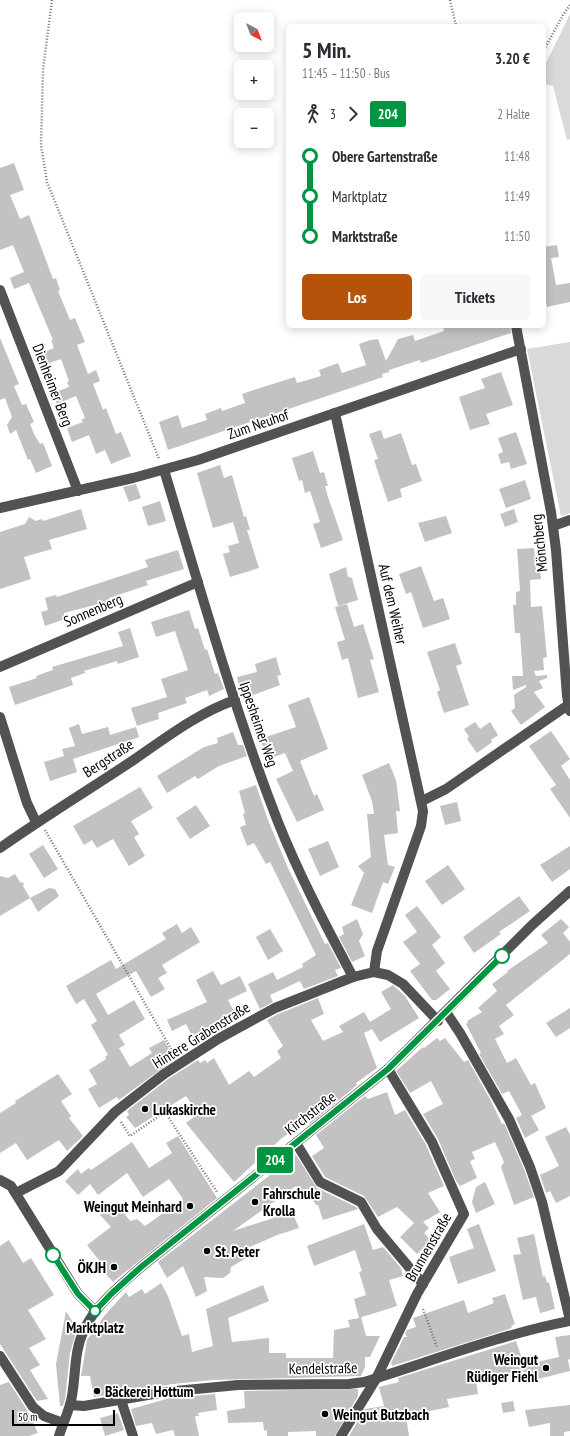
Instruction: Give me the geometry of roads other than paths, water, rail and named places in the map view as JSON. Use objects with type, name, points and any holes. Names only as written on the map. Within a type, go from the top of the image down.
[{"type":"street","name":"Dienheimer Berg","points":[[0,290],[78,491]]},
{"type":"street","name":"Mönchberg","points":[[516,328],[553,526],[569,708]]},
{"type":"street","name":"Zum Neuhof","points":[[0,508],[164,470],[336,413],[520,349]]},
{"type":"street","name":"Auf dem Weiher","points":[[336,413],[423,811],[421,826],[382,934],[377,951],[374,972]]},
{"type":"street","name":"Ippesheimer Weg","points":[[164,470],[235,700],[277,821],[294,861],[353,977]]},
{"type":"street","points":[[553,526],[570,520]]},
{"type":"street","name":"Sonnenberg","points":[[0,667],[198,582]]},
{"type":"street","name":"Bergstraße","points":[[0,848],[38,821],[184,726],[216,707],[235,700]]},
{"type":"street","points":[[422,801],[446,789],[569,708]]},
{"type":"street","points":[[0,717],[27,803],[38,821]]},
{"type":"street","name":"Kirchstraße","points":[[59,1436],[70,1405],[77,1350],[83,1330],[95,1311],[111,1294],[141,1267],[388,1069],[438,1021],[532,925],[570,891]]},
{"type":"street","points":[[374,972],[388,975],[403,984],[438,1021]]},
{"type":"street","name":"Hintere Grabenstraße","points":[[16,1193],[59,1171],[115,1112],[179,1064],[257,1017],[353,977],[374,972]]},
{"type":"street","points":[[446,1012],[460,1033],[509,1119],[530,1167],[542,1202],[570,1320]]},
{"type":"street","name":"Brunnenstraße","points":[[341,1436],[376,1378],[423,1284],[464,1214],[432,1142],[388,1069]]},
{"type":"street","points":[[296,1143],[320,1182],[361,1202],[377,1230],[423,1284]]},
{"type":"street","points":[[0,1180],[11,1186],[78,1294],[95,1311]]},
{"type":"street","name":"Kendelstraße","points":[[70,1405],[84,1406],[166,1392],[238,1385],[349,1384],[376,1378],[529,1329],[570,1320]]},
{"type":"street","points":[[0,1356],[33,1407],[44,1416],[63,1423]]},
{"type":"street","points":[[121,1400],[133,1436]]},
{"type":"place","name":"Lukaskirche","points":[[145,1109]]},
{"type":"place","name":"Fahrschule Krolla","points":[[255,1202]]},
{"type":"place","name":"Weingut Meinhard","points":[[190,1206]]},
{"type":"place","name":"St. Peter","points":[[207,1251]]},
{"type":"place","name":"ÖKJH","points":[[114,1267]]},
{"type":"place","name":"Marktplatz","points":[[95,1311]]},
{"type":"place","name":"Weingut Rüdiger Fiehl","points":[[546,1368]]},
{"type":"place","name":"Bäckerei Hottum","points":[[97,1391]]},
{"type":"place","name":"Weingut Butzbach","points":[[325,1414]]}]
